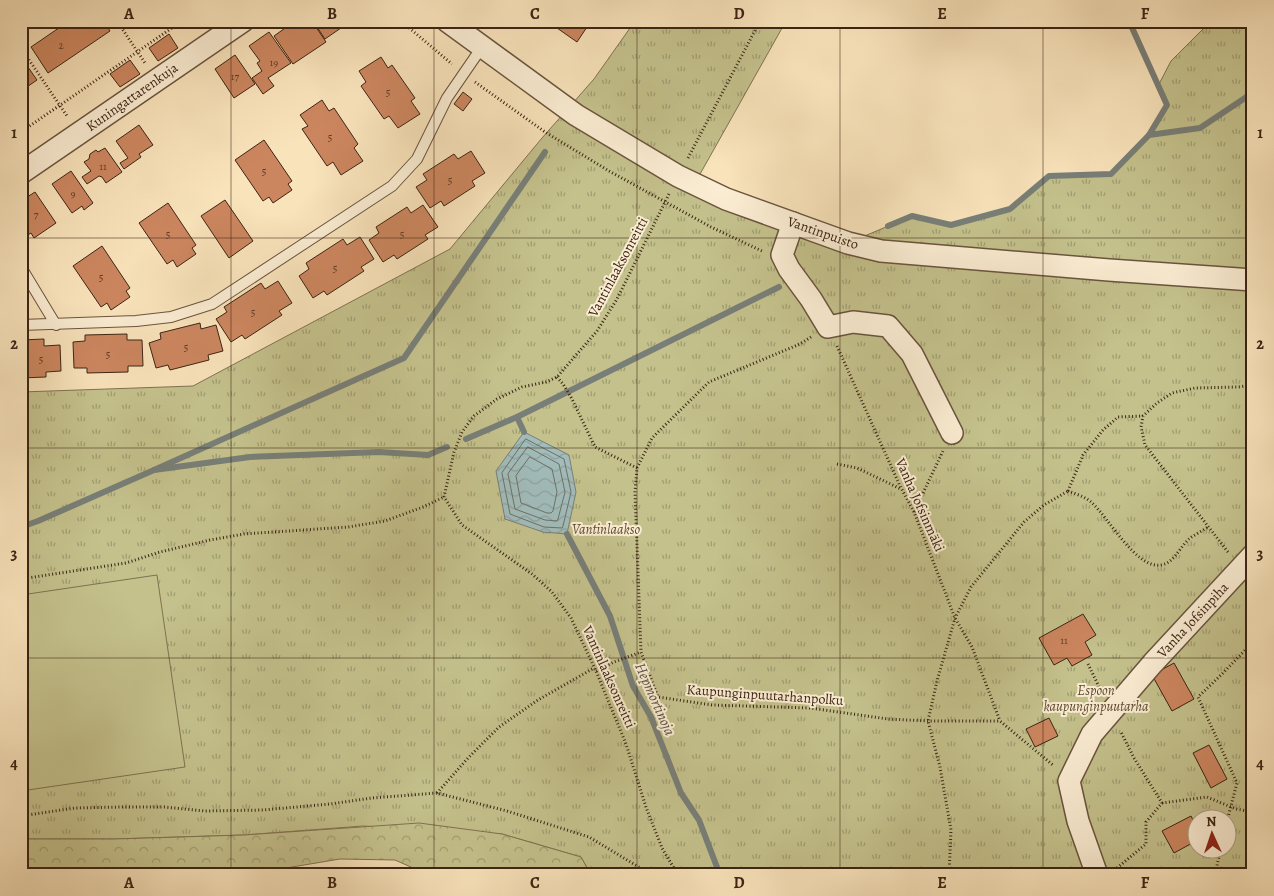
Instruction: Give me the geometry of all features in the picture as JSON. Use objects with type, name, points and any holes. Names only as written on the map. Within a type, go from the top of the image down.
[{"type":"street","name":"Kuningattarenkuja","points":[[21,173],[243,21]]},
{"type":"street","name":"Vantinpuisto","points":[[447,21],[576,115],[678,176],[726,199],[848,243],[881,251],[1253,280]]},
{"type":"street","points":[[793,223],[782,254],[789,269],[811,299],[828,327],[853,322],[888,326],[912,354],[952,432]]},
{"type":"street","name":"Vanha Jofsinpiha","points":[[1069,781],[1092,734],[1153,663],[1247,561]]},
{"type":"street","points":[[1069,781],[1078,821],[1106,872]]},
{"type":"lane","points":[[21,325],[136,321],[171,317],[212,304],[392,186],[417,159],[447,98],[482,47]]},
{"type":"lane","points":[[21,268],[56,324]]},
{"type":"path","points":[[21,34],[40,21]]},
{"type":"path","points":[[118,21],[157,80]]},
{"type":"path","points":[[21,132],[182,21]]},
{"type":"path","points":[[401,21],[463,73],[545,132],[609,171],[711,228],[766,252],[782,254]]},
{"type":"path","name":"Vantinlaaksonreitti","points":[[678,875],[662,848],[646,807],[626,744],[571,618],[552,592],[532,574],[462,525],[444,497],[454,452],[462,432],[474,416],[498,399],[522,387],[546,382],[556,377],[597,331],[617,299],[664,202],[760,21]]},
{"type":"path","points":[[21,48],[79,134]]},
{"type":"path","name":"Kaupunginpuutarhanpolku","points":[[828,327],[800,344],[709,382],[652,438],[637,468],[635,492],[641,652],[658,696],[712,705],[810,708],[888,719],[928,721]]},
{"type":"path","name":"Vanha Jofsinmäki","points":[[828,327],[914,512],[955,618],[972,648],[1000,721]]},
{"type":"path","points":[[556,377],[563,384],[572,399],[595,447],[637,468]]},
{"type":"path","points":[[1247,561],[1208,527],[1146,445],[1141,427],[1143,416],[1172,393],[1194,388],[1253,385]]},
{"type":"path","points":[[949,875],[951,830],[940,767],[928,721],[955,618],[971,587],[1024,522],[1044,505],[1068,491],[1083,455],[1103,430],[1118,417],[1143,416]]},
{"type":"path","points":[[914,512],[952,432]]},
{"type":"path","points":[[837,464],[857,468],[902,489]]},
{"type":"path","points":[[1068,491],[1092,502],[1132,551],[1149,564],[1162,565],[1173,559],[1189,539],[1208,527]]},
{"type":"path","points":[[21,579],[126,563],[160,552],[244,534],[348,527],[385,521],[444,497]]},
{"type":"path","points":[[1231,807],[1237,782],[1198,697],[1253,642]]},
{"type":"path","points":[[437,793],[499,727],[538,700],[595,670],[641,652]]},
{"type":"path","points":[[1088,664],[1134,758],[1162,804]]},
{"type":"path","points":[[928,721],[1000,721],[1069,781]]},
{"type":"path","points":[[21,816],[74,808],[164,807],[205,811],[263,810],[437,793],[506,811],[589,837],[652,875]]},
{"type":"path","points":[[1106,872],[1146,844],[1146,822],[1162,804],[1207,797],[1236,809],[1253,812]]},
{"type":"path","points":[[1213,875],[1219,858]]},
{"type":"green space","name":"Vantinlaakso","points":[[635,21],[786,21],[695,183],[848,243],[912,216],[951,225],[1010,209],[1049,176],[1111,174],[1149,135],[1167,105],[1158,86],[1171,61],[1211,21],[1253,21],[1253,875],[591,875],[581,857],[502,834],[363,826],[244,835],[21,840],[21,392],[193,386],[450,249],[542,138],[594,79]]},
{"type":"green space","points":[[157,575],[185,767],[21,791],[21,595]]},
{"type":"green space","points":[[419,823],[502,834],[581,857],[591,875],[429,875],[395,860],[340,859],[244,875],[21,875],[21,840],[25,839],[114,839],[244,835]]},
{"type":"water","points":[[524,432],[569,455],[576,492],[567,534],[543,532],[505,519],[496,471]]},
{"type":"building","points":[[69,21],[104,21],[110,31],[48,73],[31,47]]},
{"type":"building","points":[[295,21],[312,21],[326,42],[293,64],[274,36]]},
{"type":"building","points":[[313,21],[351,21],[325,39]]},
{"type":"building","points":[[547,21],[591,21],[577,42]]},
{"type":"building","points":[[269,32],[291,63],[268,78],[274,86],[263,94],[252,78],[262,71],[257,63],[260,61],[249,46]]},
{"type":"building","points":[[169,34],[178,48],[158,61],[149,48]]},
{"type":"building","points":[[235,55],[255,84],[234,98],[215,69]]},
{"type":"building","points":[[21,57],[37,80],[21,91]]},
{"type":"building","points":[[381,57],[388,68],[392,65],[415,98],[411,101],[420,114],[398,128],[389,116],[384,119],[361,86],[366,82],[359,71]]},
{"type":"building","points":[[130,60],[140,74],[120,87],[110,74]]},
{"type":"building","points":[[463,92],[472,99],[463,111],[454,104]]},
{"type":"building","points":[[322,100],[329,111],[334,108],[358,144],[354,148],[363,161],[341,175],[333,162],[327,166],[302,129],[308,126],[300,115]]},
{"type":"building","points":[[139,125],[153,145],[139,154],[141,157],[124,169],[120,163],[128,158],[116,141]]},
{"type":"building","points":[[264,140],[292,181],[288,184],[292,190],[273,203],[269,197],[263,201],[235,160]]},
{"type":"building","points":[[105,148],[122,172],[106,183],[99,176],[87,184],[82,177],[91,171],[84,162],[96,150],[98,152]]},
{"type":"building","points":[[471,151],[485,173],[472,181],[475,186],[444,206],[441,201],[430,208],[416,187],[427,180],[423,174],[454,154],[458,159]]},
{"type":"building","points":[[71,171],[93,203],[84,210],[82,206],[72,213],[52,184]]},
{"type":"building","points":[[35,192],[56,223],[34,238],[31,233],[21,239],[21,217],[24,216],[21,212],[21,201]]},
{"type":"building","points":[[225,200],[253,241],[229,258],[201,216]]},
{"type":"building","points":[[168,203],[196,245],[192,248],[196,254],[177,267],[173,260],[167,264],[139,223]]},
{"type":"building","points":[[423,205],[438,227],[425,235],[428,239],[397,259],[394,255],[383,262],[369,240],[379,233],[376,227],[407,207],[411,213]]},
{"type":"building","points":[[360,237],[374,259],[361,267],[364,271],[327,295],[324,291],[313,298],[299,276],[309,269],[306,263],[343,239],[347,245]]},
{"type":"building","points":[[102,246],[130,288],[126,291],[130,297],[111,310],[107,303],[101,307],[73,266]]},
{"type":"building","points":[[278,281],[292,303],[279,311],[282,315],[245,339],[242,335],[231,342],[216,319],[227,312],[224,307],[261,283],[265,289]]},
{"type":"building","points":[[200,323],[201,329],[216,325],[223,351],[208,355],[209,360],[170,370],[168,365],[156,368],[149,343],[161,339],[160,333]]},
{"type":"building","points":[[127,334],[127,340],[142,340],[143,366],[128,366],[128,372],[87,373],[87,368],[74,368],[73,342],[85,341],[85,335]]},
{"type":"building","points":[[44,339],[44,346],[60,345],[61,371],[46,372],[46,377],[21,378],[21,340]]},
{"type":"building","points":[[1083,614],[1096,635],[1085,642],[1092,655],[1072,666],[1067,658],[1054,665],[1039,638]]},
{"type":"building","points":[[1174,663],[1194,699],[1172,711],[1152,675]]},
{"type":"building","points":[[1049,718],[1058,736],[1035,747],[1026,729]]},
{"type":"building","points":[[1209,745],[1227,779],[1211,788],[1193,753]]},
{"type":"building","points":[[1186,819],[1186,846],[1174,853],[1162,831]]},
{"type":"waterway","points":[[1129,21],[1167,105],[1149,135]]},
{"type":"waterway","points":[[888,226],[912,216],[951,225],[1010,209],[1049,176],[1111,174],[1149,135],[1200,128],[1253,91]]},
{"type":"waterway","points":[[154,470],[404,358],[545,152]]},
{"type":"waterway","points":[[466,439],[517,417],[779,287]]},
{"type":"waterway","points":[[517,417],[524,432]]},
{"type":"waterway","points":[[21,527],[154,470],[250,457],[379,452],[428,455],[447,447]]},
{"type":"waterway","name":"Hepmortinoja","points":[[567,534],[610,616],[633,686],[651,717],[681,793],[699,820],[720,875]]},
{"type":"park label","name":"Espoon kaupunginpuutarha","points":[[1096,698]]}]
